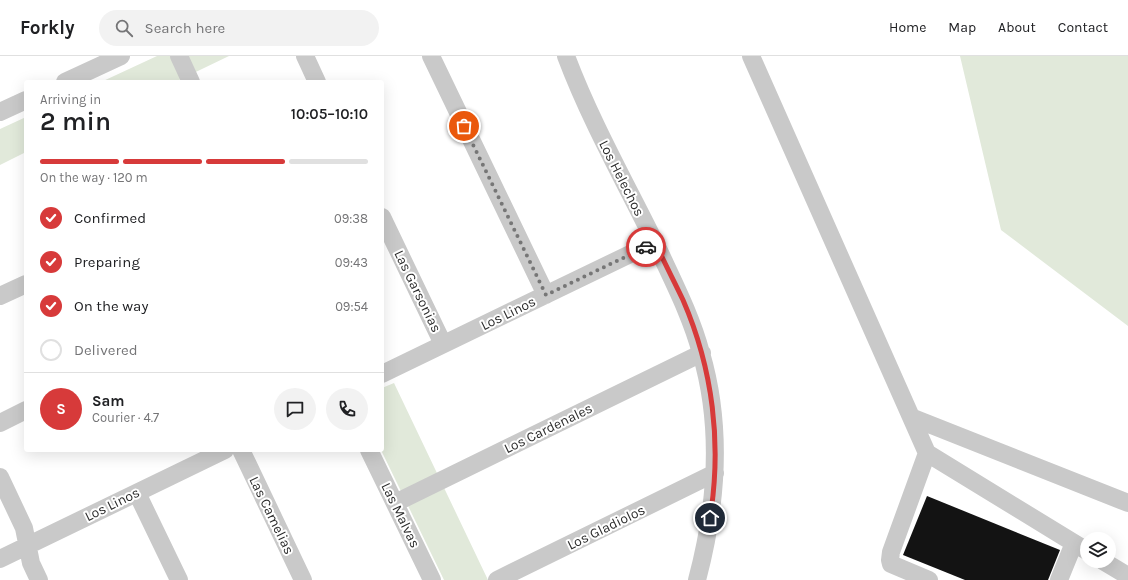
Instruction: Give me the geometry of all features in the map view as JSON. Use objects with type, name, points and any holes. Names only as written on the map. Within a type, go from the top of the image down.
[{"type":"street","points":[[69,80],[121,56]]},
{"type":"street","points":[[179,56],[190,80]]},
{"type":"street","points":[[305,56],[316,80]]},
{"type":"street","points":[[431,56],[546,295]]},
{"type":"street","name":"Los Helechos","points":[[566,56],[597,128],[683,300],[702,354],[714,415],[715,473],[708,533],[696,580]]},
{"type":"street","points":[[751,56],[926,453],[1080,547],[1059,580]]},
{"type":"street","points":[[0,112],[24,101]]},
{"type":"street","name":"Las Garsonias","points":[[384,221],[443,344]]},
{"type":"street","name":"Los Linos","points":[[384,373],[655,242]]},
{"type":"street","points":[[0,296],[24,285]]},
{"type":"street","name":"Los Cardenales","points":[[395,504],[702,354]]},
{"type":"street","points":[[0,423],[24,411]]},
{"type":"street","points":[[911,417],[1128,503]]},
{"type":"street","name":"Los Linos","points":[[0,559],[221,452]]},
{"type":"street","name":"Las Camelias","points":[[242,452],[303,580]]},
{"type":"street","name":"Las Malvas","points":[[370,452],[432,580]]},
{"type":"street","points":[[926,453],[891,552],[890,560],[891,564],[929,580]]},
{"type":"street","name":"Los Gladiolos","points":[[498,580],[715,473]]},
{"type":"street","points":[[0,477],[24,528],[31,563],[39,580]]},
{"type":"street","points":[[137,492],[178,580]]},
{"type":"street","points":[[1115,568],[1128,576]]},
{"type":"green space","points":[[157,56],[229,56],[179,80],[105,80]]},
{"type":"green space","points":[[960,56],[1128,56],[1128,326],[1001,230]]},
{"type":"green space","points":[[24,118],[24,153],[0,165],[0,129]]},
{"type":"green space","points":[[394,383],[488,580],[444,580],[382,452],[384,452],[384,387]]},
{"type":"building","points":[[927,496],[1060,550],[1048,580],[965,580],[903,555]]},
{"type":"way so far","points":[[464,126],[546,295],[646,247]]},
{"type":"route","points":[[646,247],[655,242],[683,300],[702,354],[714,415],[715,473],[710,518]]}]
